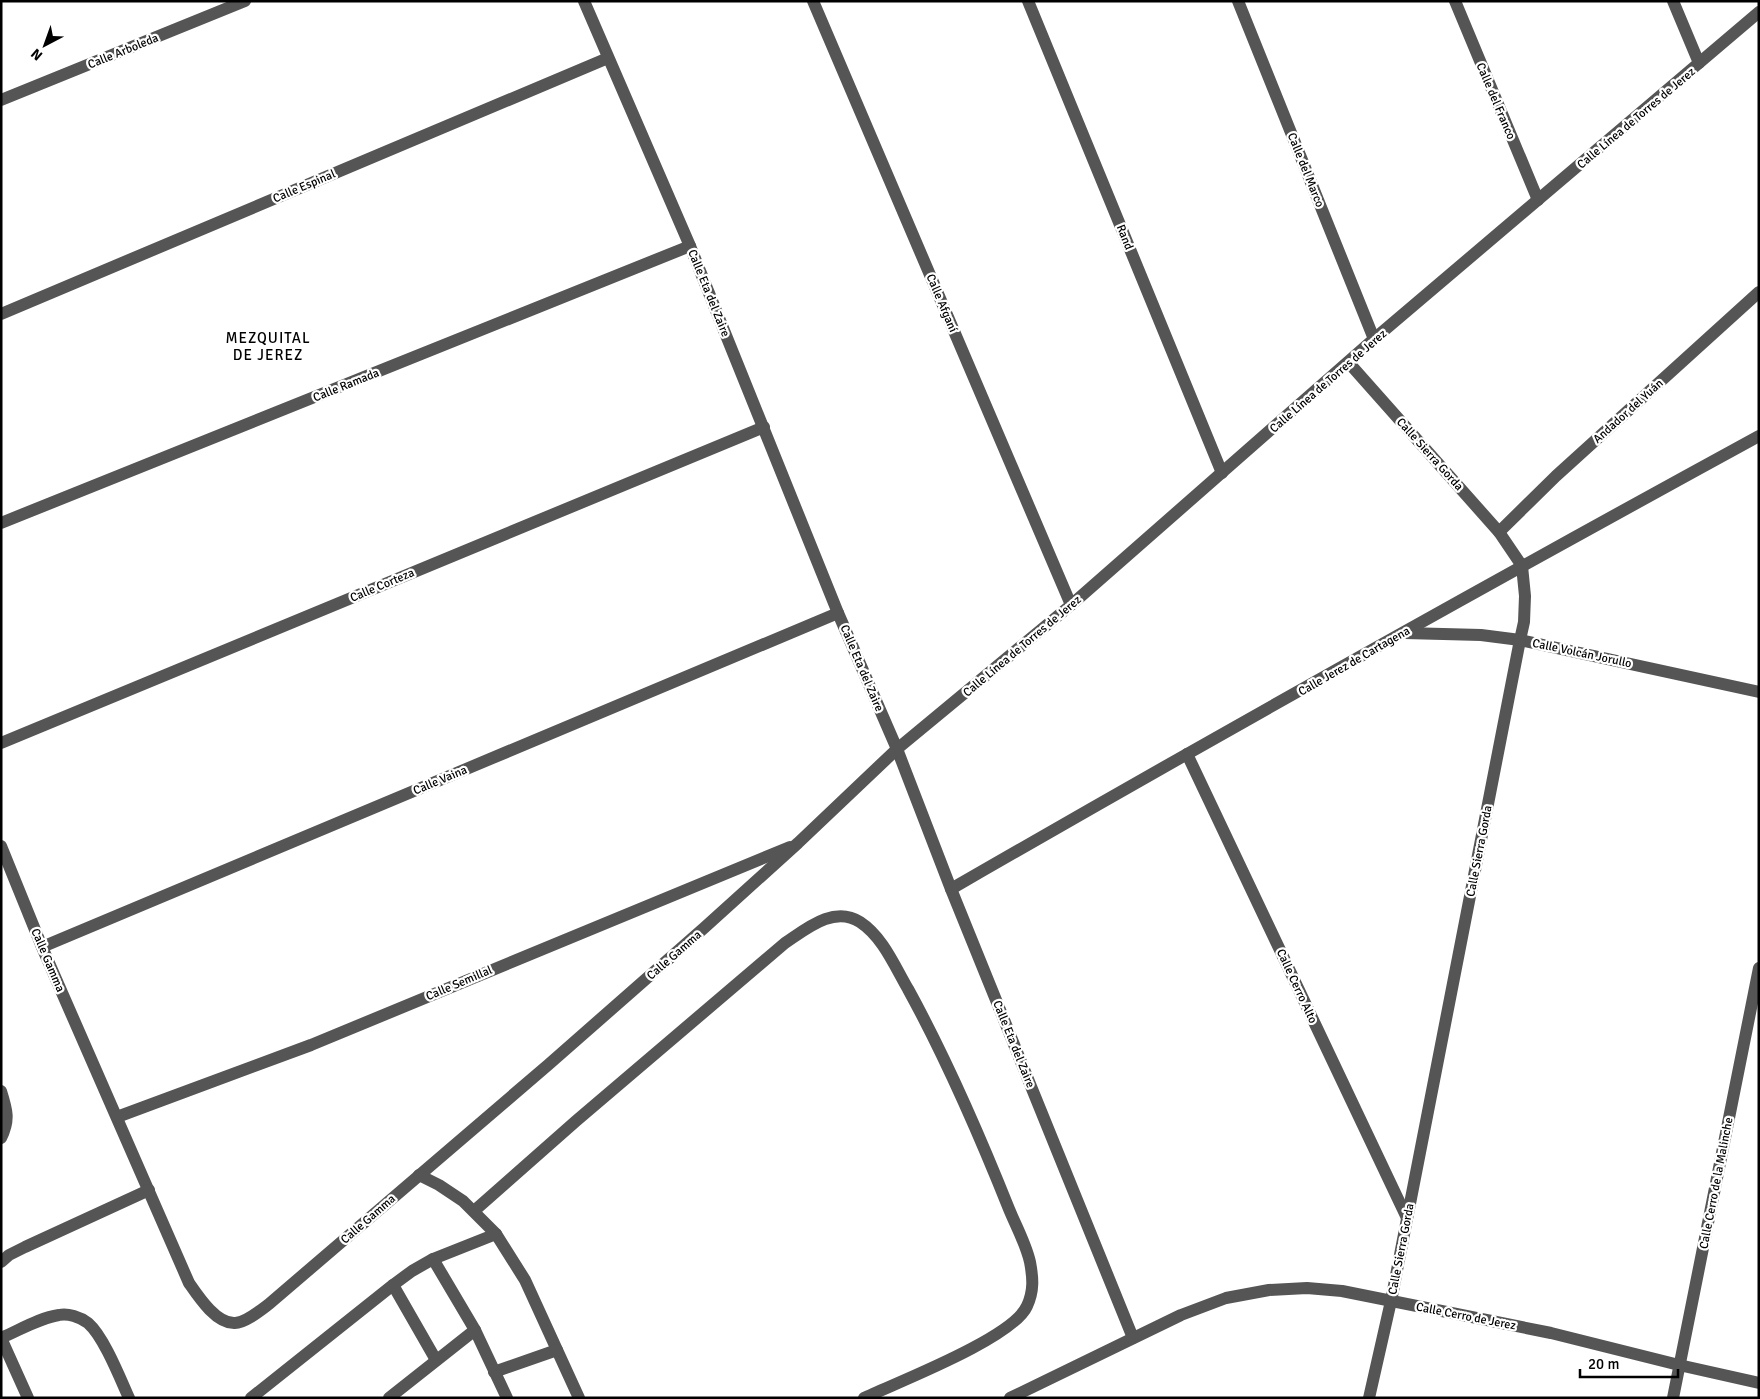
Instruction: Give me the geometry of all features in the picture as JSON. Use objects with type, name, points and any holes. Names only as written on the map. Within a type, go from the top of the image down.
[{"type":"street","name":"Calle Arboleda","points":[[1,100],[244,1]]},
{"type":"street","name":"Calle Eta del Zaire","points":[[584,1],[690,246],[838,613],[897,750],[951,890],[1133,1338]]},
{"type":"street","name":"Calle Afganí","points":[[813,1],[1071,605]]},
{"type":"street","name":"Rand","points":[[1028,1],[1222,473]]},
{"type":"street","name":"Calle del Marco","points":[[1238,1],[1374,339]]},
{"type":"street","name":"Calle del Franco","points":[[1455,1],[1538,200]]},
{"type":"street","points":[[1673,1],[1700,63]]},
{"type":"street","name":"Calle Línea de Torres de Jerez","points":[[897,750],[1071,605],[1349,363],[1374,339],[1759,12]]},
{"type":"street","name":"Calle Espinal","points":[[1,314],[608,58]]},
{"type":"street","name":"Calle Ramada","points":[[1,523],[690,246]]},
{"type":"street","name":"Andador del Yuán","points":[[1499,532],[1556,476],[1759,292]]},
{"type":"street","name":"Calle Sierra Gorda","points":[[1349,363],[1499,532],[1522,566],[1525,596],[1524,622],[1391,1301],[1369,1398]]},
{"type":"street","name":"Calle Corteza","points":[[1,743],[764,428]]},
{"type":"street","name":"Calle Jerez de Cartagena","points":[[951,890],[1402,633],[1759,436]]},
{"type":"street","name":"Calle Vaina","points":[[42,947],[838,613]]},
{"type":"street","name":"Calle Volcán Jorullo","points":[[1402,633],[1481,635],[1520,640],[1759,692]]},
{"type":"street","name":"Calle Gamma","points":[[1,846],[42,947],[189,1282],[203,1304],[221,1319],[235,1323],[251,1316],[269,1304],[592,1026],[798,843],[897,750]]},
{"type":"street","name":"Calle Cerro Alto","points":[[1187,754],[1407,1218]]},
{"type":"street","name":"Calle Semillal","points":[[117,1117],[311,1045],[798,843]]},
{"type":"street","points":[[474,1210],[786,943],[825,919],[842,916],[859,921],[875,935],[894,964],[921,1014],[986,1150],[1029,1260],[1033,1287],[1026,1308],[1009,1326],[983,1344],[864,1398]]},
{"type":"street","name":"Calle Cerro de la Malinche","points":[[1673,1398],[1759,968]]},
{"type":"street","points":[[1,1091],[8,1111],[6,1130],[1,1138]]},
{"type":"street","points":[[419,1175],[450,1192],[474,1210],[496,1234],[525,1280],[579,1398]]},
{"type":"street","points":[[1,1262],[9,1255],[25,1247],[149,1190]]},
{"type":"street","points":[[251,1398],[412,1271],[433,1259],[496,1234]]},
{"type":"street","points":[[433,1259],[475,1330],[494,1372],[501,1396]]},
{"type":"street","points":[[393,1285],[436,1360]]},
{"type":"street","name":"Calle Cerro de Jerez","points":[[1010,1398],[1181,1315],[1226,1298],[1270,1290],[1307,1288],[1342,1291],[1551,1333],[1759,1383]]},
{"type":"street","points":[[28,1398],[1,1338],[61,1314],[74,1316],[88,1323],[99,1338],[126,1397]]},
{"type":"street","points":[[389,1398],[475,1330]]},
{"type":"street","points":[[494,1372],[557,1350]]},
{"type":"district","name":"MEZQUITAL DE JEREZ","points":[[268,346]]}]
